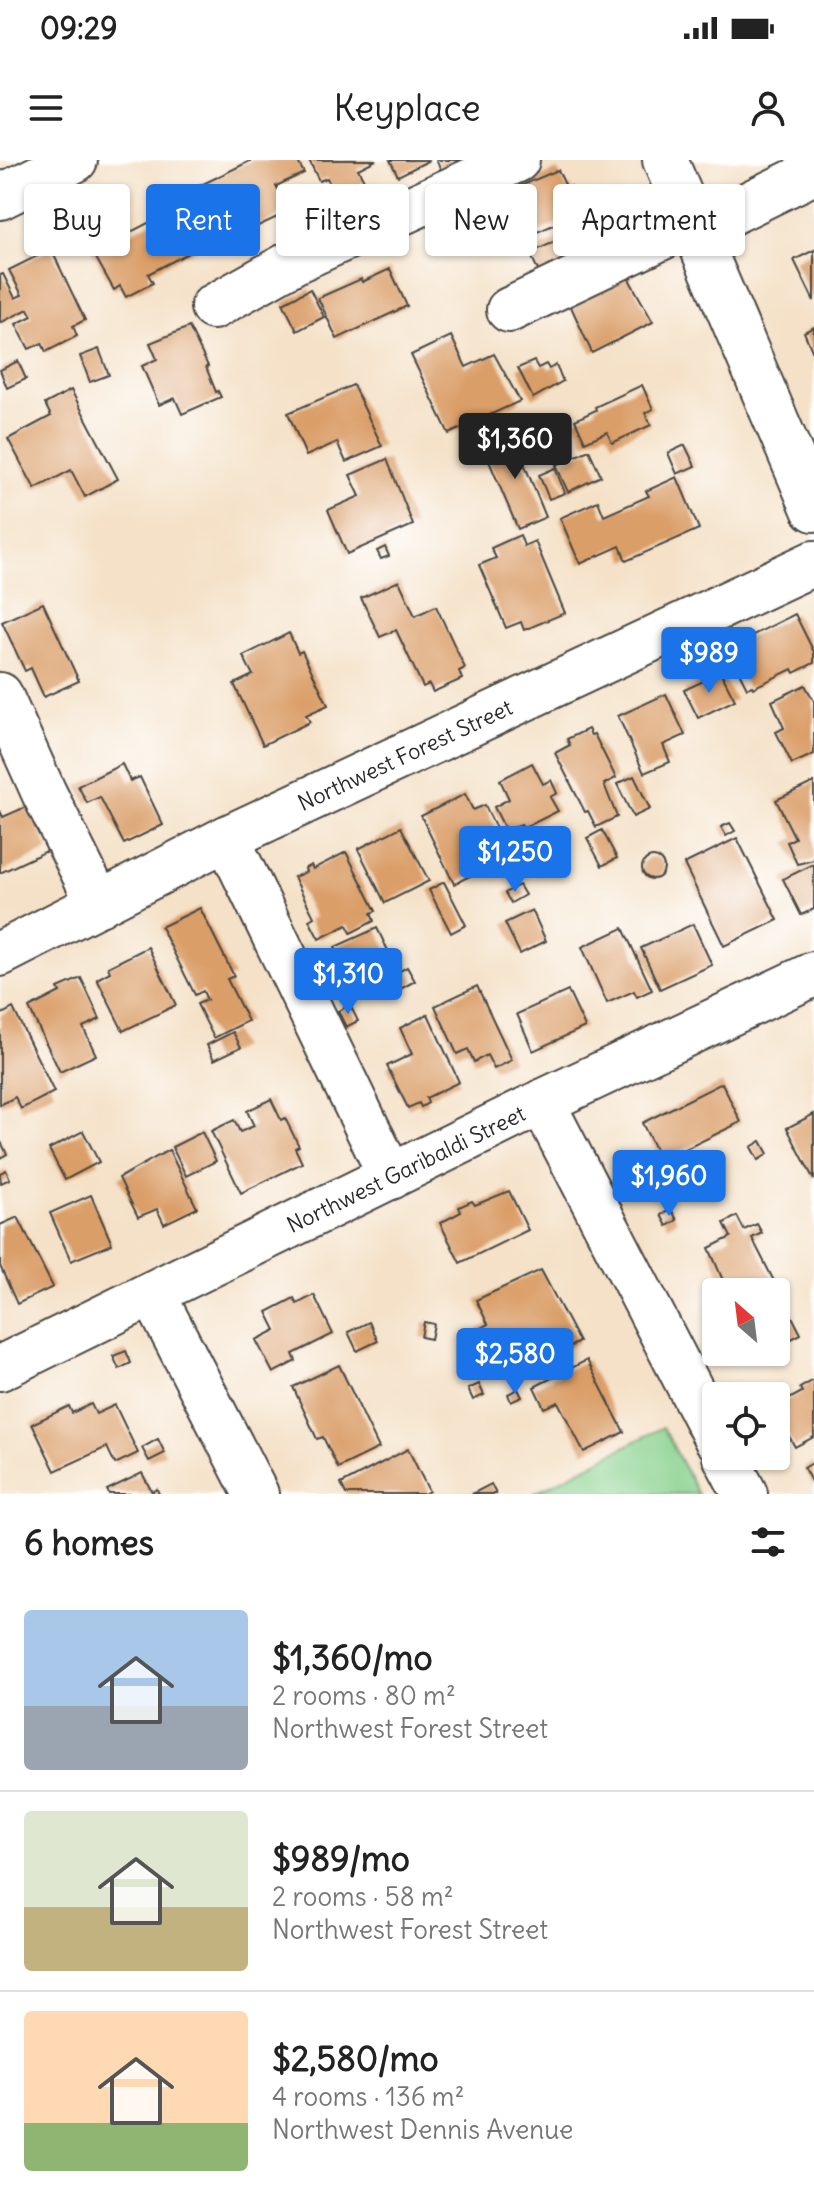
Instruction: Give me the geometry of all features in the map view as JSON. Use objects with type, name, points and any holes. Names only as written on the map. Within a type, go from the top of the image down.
[{"type":"street","points":[[0,197],[75,160]]},
{"type":"street","points":[[213,307],[295,261],[517,160]]},
{"type":"street","points":[[665,160],[676,184]]},
{"type":"street","points":[[745,203],[814,172]]},
{"type":"street","points":[[509,310],[628,256]]},
{"type":"street","points":[[707,256],[814,509]]},
{"type":"street","name":"Northwest Forest Street","points":[[0,954],[227,838],[814,563]]},
{"type":"street","points":[[0,695],[99,904]]},
{"type":"street","points":[[227,838],[391,1177]]},
{"type":"street","name":"Northwest Garibaldi Street","points":[[0,1368],[542,1102],[814,974]]},
{"type":"street","points":[[542,1102],[702,1411]]},
{"type":"street","points":[[153,1294],[256,1494]]},
{"type":"street","points":[[732,1470],[745,1494]]},
{"type":"green space","points":[[663,1427],[698,1494],[533,1494]]},
{"type":"building","points":[[252,160],[297,160],[304,173],[276,184],[276,218],[260,225],[260,184],[203,184]]},
{"type":"building","points":[[309,160],[376,160],[358,169],[365,182],[361,184],[330,184],[327,178],[319,181]]},
{"type":"building","points":[[390,160],[430,160],[398,176]]},
{"type":"building","points":[[436,160],[461,160],[462,162],[443,173]]},
{"type":"building","points":[[558,170],[565,184],[553,184],[553,225],[537,232],[537,184],[525,184]]},
{"type":"building","points":[[146,224],[146,256],[183,256],[148,274],[153,283],[126,297],[120,286],[114,290],[95,256],[130,256],[130,232]]},
{"type":"building","points":[[553,243],[553,256],[570,256],[573,262],[541,277],[531,256],[537,256],[537,250]]},
{"type":"building","points":[[814,250],[814,301],[794,260]]},
{"type":"building","points":[[37,256],[54,256],[85,320],[73,326],[77,336],[46,352],[42,343],[29,349],[16,324],[32,316],[28,309],[0,323],[0,275],[3,274],[15,298],[22,295],[9,270]]},
{"type":"building","points":[[627,267],[632,278],[629,279],[653,322],[592,353],[567,298]]},
{"type":"building","points":[[390,269],[407,306],[337,339],[318,298]]},
{"type":"building","points":[[310,289],[324,317],[297,331],[283,303]]},
{"type":"building","points":[[189,327],[208,366],[216,392],[221,397],[182,414],[175,398],[159,405],[142,366],[157,359],[150,343]]},
{"type":"building","points":[[814,327],[814,355],[804,332]]},
{"type":"building","points":[[451,336],[466,367],[494,354],[520,401],[449,434],[411,355]]},
{"type":"building","points":[[99,349],[109,375],[90,382],[80,356]]},
{"type":"building","points":[[18,361],[26,379],[7,388],[0,370]]},
{"type":"building","points":[[534,361],[538,368],[546,364],[549,369],[556,365],[563,381],[533,398],[518,368]]},
{"type":"building","points":[[353,385],[382,446],[346,462],[337,442],[306,456],[288,413]]},
{"type":"building","points":[[642,385],[653,409],[645,413],[651,425],[612,443],[607,432],[585,442],[575,420]]},
{"type":"building","points":[[71,390],[118,479],[85,497],[71,470],[35,489],[8,439],[51,416],[45,404]]},
{"type":"building","points":[[512,434],[546,517],[518,529],[483,447]]},
{"type":"building","points":[[685,445],[695,466],[677,474],[668,453]]},
{"type":"building","points":[[589,450],[601,476],[568,492],[556,465]]},
{"type":"building","points":[[387,459],[413,525],[347,554],[328,510],[360,496],[350,475]]},
{"type":"building","points":[[555,468],[565,493],[549,499],[539,475]]},
{"type":"building","points":[[677,477],[699,529],[626,561],[620,546],[580,564],[560,518],[598,501],[604,516],[649,496],[646,491]]},
{"type":"building","points":[[520,535],[524,546],[535,541],[565,613],[524,630],[521,622],[506,628],[479,565],[496,558],[491,548]]},
{"type":"building","points":[[385,547],[389,556],[381,559],[377,551]]},
{"type":"building","points":[[399,581],[415,616],[436,606],[465,668],[459,671],[462,679],[433,692],[429,684],[423,687],[396,630],[380,637],[361,598]]},
{"type":"building","points":[[43,603],[79,681],[44,697],[31,668],[25,671],[2,622]]},
{"type":"building","points":[[795,614],[814,652],[814,663],[747,688],[727,648]]},
{"type":"building","points":[[289,633],[298,653],[302,651],[328,705],[306,715],[310,722],[263,745],[234,684],[253,675],[243,656]]},
{"type":"building","points":[[721,673],[735,700],[698,718],[684,690]]},
{"type":"building","points":[[805,685],[814,701],[814,754],[792,764],[776,732],[784,728],[772,701]]},
{"type":"building","points":[[666,694],[685,735],[663,745],[670,762],[644,773],[618,716]]},
{"type":"building","points":[[588,729],[591,735],[594,734],[616,778],[604,784],[617,817],[596,827],[555,753],[570,745],[567,739]]},
{"type":"building","points":[[532,763],[543,784],[551,780],[557,793],[550,797],[558,811],[524,828],[521,824],[506,831],[494,807],[509,799],[500,780]]},
{"type":"building","points":[[122,764],[130,781],[140,777],[163,825],[124,844],[100,797],[87,803],[78,786]]},
{"type":"building","points":[[634,776],[650,809],[633,817],[617,784]]},
{"type":"building","points":[[814,782],[814,860],[797,864],[787,842],[795,838],[776,800]]},
{"type":"building","points":[[465,794],[473,810],[485,805],[497,830],[485,836],[498,862],[454,884],[421,816]]},
{"type":"building","points":[[28,806],[49,850],[0,873],[0,811],[3,817]]},
{"type":"building","points":[[730,823],[735,831],[726,836],[721,827]]},
{"type":"building","points":[[401,827],[429,881],[385,903],[358,849]]},
{"type":"building","points":[[602,830],[617,858],[602,866],[587,838]]},
{"type":"building","points":[[737,838],[778,920],[724,946],[684,864]]},
{"type":"building","points":[[346,852],[376,911],[371,913],[374,921],[351,933],[347,925],[319,939],[309,920],[314,917],[294,877],[306,872],[305,868],[311,865],[313,869]]},
{"type":"building","points":[[653,857],[664,868],[653,879],[642,868]]},
{"type":"building","points":[[814,864],[814,909],[801,915],[783,879]]},
{"type":"building","points":[[444,882],[466,925],[451,933],[429,890]]},
{"type":"building","points":[[519,885],[525,895],[511,903],[505,893]]},
{"type":"building","points":[[200,908],[234,976],[227,979],[248,1021],[214,1038],[197,1004],[207,1000],[203,991],[195,995],[161,927]]},
{"type":"building","points":[[532,910],[546,941],[520,954],[505,923]]},
{"type":"building","points":[[693,924],[712,965],[660,989],[641,948]]},
{"type":"building","points":[[377,928],[396,967],[354,987],[335,947]]},
{"type":"building","points":[[623,928],[652,990],[637,997],[634,991],[607,1003],[582,947]]},
{"type":"building","points":[[148,947],[176,1005],[123,1031],[97,979],[110,972],[108,967]]},
{"type":"building","points":[[407,967],[415,981],[395,992],[387,978]]},
{"type":"building","points":[[81,978],[100,1019],[83,1027],[96,1055],[60,1072],[29,1008],[60,992],[58,988]]},
{"type":"building","points":[[477,986],[512,1060],[494,1069],[487,1055],[474,1062],[468,1049],[457,1054],[435,1006]]},
{"type":"building","points":[[568,991],[585,1027],[533,1051],[517,1014]]},
{"type":"building","points":[[350,1005],[358,1021],[346,1027],[338,1011]]},
{"type":"building","points":[[13,1008],[54,1092],[21,1109],[15,1097],[0,1105],[0,1015]]},
{"type":"building","points":[[428,1014],[459,1082],[426,1098],[428,1103],[421,1107],[419,1103],[408,1108],[387,1066],[412,1054],[400,1028]]},
{"type":"building","points":[[233,1032],[241,1047],[214,1060],[207,1045]]},
{"type":"building","points":[[722,1083],[741,1122],[661,1161],[642,1123]]},
{"type":"building","points":[[271,1099],[299,1146],[295,1148],[302,1163],[241,1193],[211,1131],[234,1120],[240,1132],[254,1126],[247,1111]]},
{"type":"building","points":[[814,1114],[814,1180],[787,1128]]},
{"type":"building","points":[[83,1131],[99,1162],[65,1180],[49,1149]]},
{"type":"building","points":[[202,1132],[216,1161],[186,1176],[172,1147]]},
{"type":"building","points":[[0,1140],[7,1154],[0,1158]]},
{"type":"building","points":[[761,1141],[768,1154],[758,1160],[751,1147]]},
{"type":"building","points":[[169,1150],[197,1208],[164,1224],[157,1209],[138,1217],[119,1178]]},
{"type":"building","points":[[6,1170],[10,1179],[1,1183],[0,1173]]},
{"type":"building","points":[[655,1179],[662,1192],[652,1198],[645,1185]]},
{"type":"building","points":[[509,1191],[528,1230],[460,1263],[440,1223],[461,1212],[459,1207],[472,1201],[475,1205]]},
{"type":"building","points":[[91,1195],[112,1244],[71,1261],[50,1213]]},
{"type":"building","points":[[671,1209],[677,1220],[667,1226],[661,1215]]},
{"type":"building","points":[[737,1216],[744,1230],[757,1224],[762,1233],[752,1238],[772,1278],[722,1278],[709,1248],[731,1237],[724,1223]]},
{"type":"building","points":[[18,1217],[53,1287],[17,1304],[0,1266],[0,1225]]},
{"type":"building","points":[[541,1270],[579,1342],[538,1363],[526,1339],[482,1358],[470,1334],[488,1324],[476,1300]]},
{"type":"building","points":[[314,1295],[333,1334],[293,1354],[296,1361],[273,1373],[256,1340],[276,1330],[267,1312],[294,1298],[297,1304]]},
{"type":"building","points":[[790,1312],[801,1334],[790,1340]]},
{"type":"building","points":[[369,1322],[378,1341],[357,1351],[348,1332]]},
{"type":"building","points":[[424,1322],[434,1324],[431,1339],[421,1337]]},
{"type":"building","points":[[126,1351],[131,1363],[119,1369],[113,1356]]},
{"type":"building","points":[[587,1360],[624,1432],[584,1452],[558,1402],[544,1408],[534,1387]]},
{"type":"building","points":[[339,1365],[379,1448],[338,1468],[323,1437],[317,1439],[293,1387]]},
{"type":"building","points":[[814,1380],[814,1437],[795,1447],[790,1438],[790,1398],[802,1392],[800,1388]]},
{"type":"building","points":[[479,1384],[484,1395],[473,1400],[468,1389]]},
{"type":"building","points":[[518,1389],[522,1397],[511,1402],[508,1394]]},
{"type":"building","points":[[91,1404],[96,1414],[115,1405],[138,1453],[115,1464],[107,1447],[55,1471],[32,1424],[69,1406],[72,1413]]},
{"type":"building","points":[[158,1439],[165,1453],[149,1461],[142,1448]]},
{"type":"building","points":[[408,1449],[429,1491],[424,1494],[346,1494],[341,1484]]},
{"type":"building","points":[[814,1462],[814,1487],[804,1468]]},
{"type":"building","points":[[142,1473],[152,1492],[157,1489],[159,1494],[109,1494],[107,1490]]},
{"type":"building","points":[[491,1484],[496,1494],[472,1494]]}]
